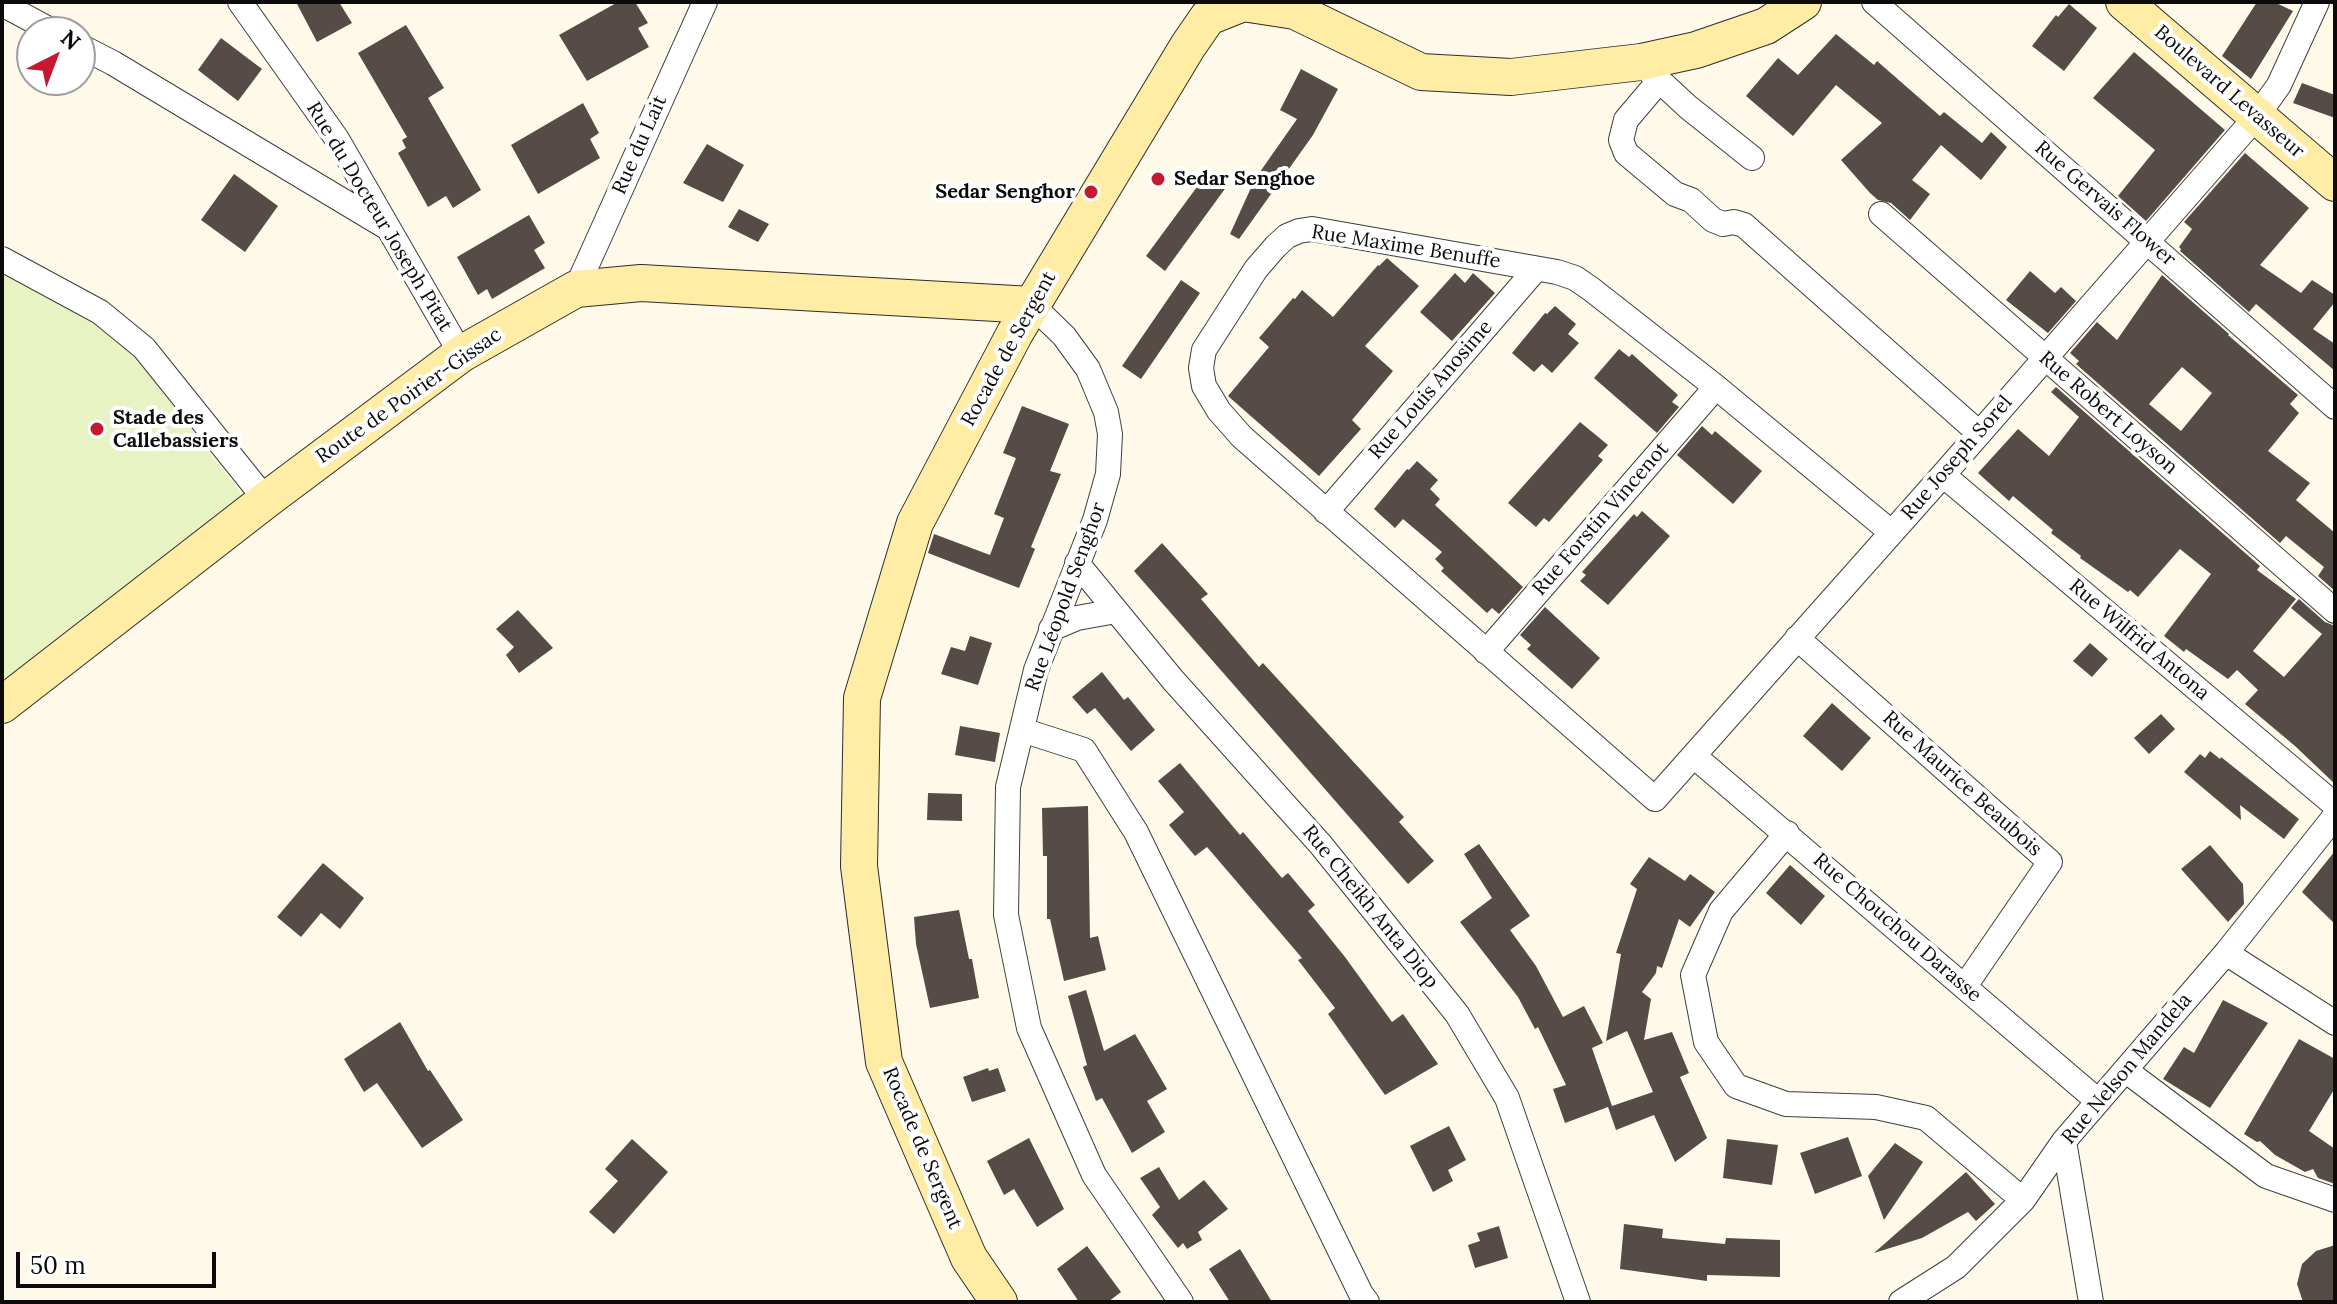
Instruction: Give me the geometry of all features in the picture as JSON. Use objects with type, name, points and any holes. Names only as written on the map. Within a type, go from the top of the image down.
[{"type":"main road","name":"Rocade de Sergent","points":[[999,1302],[969,1258],[884,1062],[859,866],[862,698],[915,523],[1015,333],[1163,87],[1208,17],[1243,3],[1295,11],[1421,72],[1511,77],[1650,72],[1696,50],[1766,26],[1803,2]]},
{"type":"main road","name":"Boulevard Levasseur","points":[[2124,2],[2335,183]]},
{"type":"main road","name":"Route de Poirier-Gissac","points":[[2,705],[266,500],[461,354],[576,289],[641,283],[1032,305]]},
{"type":"street","name":"Rue du Docteur Joseph Pitat","points":[[240,2],[337,139],[461,354]]},
{"type":"street","name":"Rue du Lait","points":[[576,289],[705,2]]},
{"type":"street","name":"Rue Gervais Flower","points":[[1874,2],[2335,407]]},
{"type":"street","name":"Rue Joseph Sorel","points":[[1655,799],[2257,116],[2279,85],[2317,2]]},
{"type":"street","points":[[2,4],[24,16]]},
{"type":"street","points":[[96,54],[391,229]]},
{"type":"street","points":[[1752,158],[1650,72],[1626,120],[1621,140],[1626,153],[1675,194],[1691,200],[1717,222],[1744,225],[1979,433]]},
{"type":"street","name":"Rue Robert Loyson","points":[[1881,214],[2335,611]]},
{"type":"street","name":"Rue Maxime Benuffe","points":[[1655,799],[1326,512],[1242,437],[1219,411],[1204,386],[1201,368],[1204,350],[1256,269],[1276,246],[1287,236],[1312,229],[1575,278],[1716,387],[1891,532]]},
{"type":"street","points":[[2,259],[100,312],[144,348],[266,500]]},
{"type":"street","name":"Rue Louis Anosime","points":[[1326,512],[1536,269]]},
{"type":"street","name":"Rue Léopold Senghor","points":[[1032,305],[1064,336],[1088,369],[1106,412],[1110,434],[1108,474],[1095,520],[1036,670],[1008,787],[1006,915],[1029,1028],[1094,1175],[1181,1302]]},
{"type":"street","name":"Rue Forstin Vincenot","points":[[1486,652],[1716,387]]},
{"type":"street","name":"Rue Wilfrid Antona","points":[[1943,475],[2335,805]]},
{"type":"street","name":"Rue Cheikh Anta Diop","points":[[1077,563],[1173,680],[1321,845],[1457,1014],[1507,1098],[1577,1302]]},
{"type":"street","points":[[1051,629],[1077,618],[1116,611]]},
{"type":"street","name":"Rue Maurice Beaubois","points":[[1797,638],[2050,862],[1965,986]]},
{"type":"street","points":[[1022,730],[1084,750],[1136,832],[1367,1302]]},
{"type":"street","name":"Rue Chouchou Darasse","points":[[1694,756],[2098,1101]]},
{"type":"street","name":"Rue Nelson Mandela","points":[[1901,1302],[1956,1267],[2023,1200],[2064,1141],[2226,953],[2335,816]]},
{"type":"street","points":[[1787,833],[1721,911],[1693,975],[1706,1042],[1736,1086],[1786,1104],[1876,1107],[1926,1118],[2023,1200]]},
{"type":"street","points":[[2226,953],[2335,1023]]},
{"type":"street","points":[[2125,1070],[2266,1176],[2335,1200]]},
{"type":"street","points":[[2064,1141],[2091,1302]]},
{"type":"green space","name":"Stade des Callebassiers","points":[[2,272],[92,319],[137,358],[246,500],[2,692]]},
{"type":"building","points":[[296,2],[339,2],[352,23],[317,42]]},
{"type":"building","points":[[618,2],[635,2],[648,23],[638,28],[649,47],[587,81],[559,35]]},
{"type":"building","points":[[2257,2],[2274,2],[2293,11],[2251,79],[2222,56]]},
{"type":"building","points":[[2069,4],[2097,28],[2064,71],[2032,46],[2056,15],[2058,17]]},
{"type":"building","points":[[406,25],[444,88],[428,98],[481,190],[453,208],[446,196],[428,207],[398,153],[406,148],[402,140],[407,137],[358,53]]},
{"type":"building","points":[[1836,34],[1874,65],[1877,61],[1940,116],[1944,112],[1982,143],[1991,132],[2007,147],[1981,180],[1941,145],[1912,180],[1930,194],[1910,220],[1891,203],[1878,200],[1841,160],[1882,123],[1836,85],[1793,136],[1746,96],[1778,58],[1798,75]]},
{"type":"building","points":[[221,38],[262,69],[238,101],[198,70]]},
{"type":"building","points":[[2134,52],[2225,130],[2146,221],[2118,196],[2155,150],[2093,98]]},
{"type":"building","points":[[1301,69],[1338,89],[1313,135],[1239,239],[1230,234],[1255,179],[1297,119],[1280,110]]},
{"type":"building","points":[[2302,83],[2335,95],[2335,118],[2293,103]]},
{"type":"building","points":[[583,103],[599,133],[590,139],[600,158],[538,194],[511,145]]},
{"type":"building","points":[[707,144],[744,165],[723,202],[683,183]]},
{"type":"building","points":[[2245,153],[2309,208],[2260,265],[2301,293],[2312,280],[2335,295],[2335,302],[2313,329],[2335,344],[2335,371],[2256,304],[2249,312],[2180,251],[2179,247],[2192,229],[2184,222]]},
{"type":"building","points":[[1208,172],[1227,186],[1165,271],[1146,256]]},
{"type":"building","points":[[234,174],[278,206],[245,252],[201,220]]},
{"type":"building","points":[[739,209],[769,224],[758,242],[728,227]]},
{"type":"building","points":[[529,215],[545,243],[534,250],[545,268],[492,299],[487,289],[478,295],[457,257]]},
{"type":"building","points":[[1387,258],[1419,286],[1365,346],[1393,371],[1352,420],[1361,429],[1319,476],[1228,396],[1269,347],[1259,338],[1302,290],[1333,317]]},
{"type":"building","points":[[2030,271],[2055,293],[2061,287],[2076,301],[2048,333],[2006,300]]},
{"type":"building","points":[[1455,273],[1465,283],[1473,273],[1495,293],[1452,341],[1420,312]]},
{"type":"building","points":[[2162,275],[2298,395],[2290,404],[2299,413],[2268,451],[2310,483],[2296,500],[2335,533],[2335,591],[2318,576],[2324,567],[2286,536],[2280,543],[2076,364],[2079,361],[2070,353],[2097,322],[2117,340]],"holes":[[[2182,367],[2212,393],[2181,431],[2149,404]]]},
{"type":"building","points":[[1181,280],[1200,293],[1141,379],[1122,366]]},
{"type":"building","points":[[1555,306],[1576,324],[1568,334],[1579,343],[1552,373],[1542,364],[1534,372],[1512,353],[1545,313]]},
{"type":"building","points":[[1619,349],[1629,357],[1632,354],[1678,395],[1672,402],[1679,407],[1657,433],[1594,378]]},
{"type":"building","points":[[2056,387],[2260,566],[2257,570],[2296,599],[2253,651],[2284,677],[2322,634],[2291,608],[2299,599],[2325,622],[2335,626],[2335,784],[2245,704],[2258,690],[2237,670],[2228,679],[2164,636],[2211,574],[2180,549],[2138,597],[2080,558],[2013,496],[2009,501],[1978,473],[2018,429],[2049,456],[2079,417],[2051,392]]},
{"type":"building","points":[[1022,406],[1069,424],[1050,471],[1061,474],[1031,547],[1035,549],[1019,588],[928,553],[934,534],[990,555],[1004,518],[994,514],[1016,458],[1003,453]]},
{"type":"building","points":[[1580,422],[1608,445],[1598,456],[1603,460],[1549,522],[1544,518],[1536,527],[1508,503]]},
{"type":"building","points":[[1702,426],[1712,435],[1715,431],[1762,471],[1733,504],[1677,455]]},
{"type":"building","points":[[1417,461],[1438,480],[1430,489],[1440,499],[1435,505],[1523,587],[1499,614],[1492,608],[1487,613],[1441,571],[1444,568],[1435,559],[1442,552],[1403,519],[1395,528],[1374,509]]},
{"type":"building","points":[[1642,511],[1670,536],[1608,605],[1580,581],[1586,575],[1582,572],[1634,514],[1637,517]]},
{"type":"building","points":[[1162,543],[1208,594],[1201,599],[1259,667],[1263,663],[1404,817],[1399,822],[1434,861],[1408,884],[1134,571]]},
{"type":"building","points":[[1545,607],[1600,658],[1572,689],[1527,649],[1531,645],[1520,635]]},
{"type":"building","points":[[518,610],[553,648],[519,673],[506,655],[514,647],[496,629]]},
{"type":"building","points":[[970,636],[992,643],[978,685],[941,674],[951,647],[965,651]]},
{"type":"building","points":[[2090,643],[2108,659],[2092,677],[2073,661]]},
{"type":"building","points":[[1102,672],[1124,700],[1128,697],[1155,730],[1131,751],[1095,708],[1087,714],[1072,697]]},
{"type":"building","points":[[1832,703],[1871,738],[1842,771],[1803,736]]},
{"type":"building","points":[[2161,714],[2175,729],[2149,754],[2134,738]]},
{"type":"building","points":[[960,726],[1000,733],[995,762],[955,755]]},
{"type":"building","points":[[2210,751],[2299,819],[2284,839],[2240,805],[2241,820],[2184,772],[2200,754],[2205,758]]},
{"type":"building","points":[[1180,763],[1240,835],[1243,832],[1282,878],[1288,873],[1315,905],[1308,911],[1392,1022],[1403,1014],[1438,1064],[1385,1095],[1328,1014],[1335,1008],[1298,960],[1302,958],[1207,847],[1195,856],[1169,825],[1184,812],[1158,781]]},
{"type":"building","points":[[928,793],[962,794],[962,821],[927,820]]},
{"type":"building","points":[[1088,806],[1090,938],[1098,936],[1106,970],[1064,981],[1050,919],[1047,919],[1047,856],[1043,856],[1042,808]]},
{"type":"building","points":[[1479,844],[1530,916],[1510,930],[1536,966],[1563,1017],[1584,1006],[1603,1043],[1592,1048],[1612,1106],[1653,1092],[1627,1031],[1606,1041],[1621,954],[1616,953],[1637,889],[1630,884],[1649,857],[1685,881],[1690,874],[1715,892],[1690,927],[1679,919],[1662,968],[1657,966],[1656,973],[1642,992],[1651,999],[1644,1040],[1672,1032],[1689,1073],[1680,1077],[1707,1138],[1675,1162],[1654,1115],[1616,1130],[1608,1107],[1565,1123],[1553,1089],[1566,1085],[1538,1027],[1535,1029],[1518,997],[1460,922],[1492,898],[1464,854]]},
{"type":"building","points":[[2210,845],[2243,884],[2244,904],[2228,922],[2181,869]]},
{"type":"building","points":[[2335,851],[2335,924],[2302,892]]},
{"type":"building","points":[[323,863],[364,898],[340,929],[321,913],[301,937],[277,917]]},
{"type":"building","points":[[1790,865],[1825,896],[1801,925],[1766,893]]},
{"type":"building","points":[[959,910],[979,998],[930,1008],[916,944],[914,917]]},
{"type":"building","points":[[1086,990],[1104,1051],[1135,1034],[1167,1089],[1147,1101],[1165,1132],[1132,1153],[1102,1098],[1096,1101],[1083,1067],[1087,1065],[1068,996]]},
{"type":"building","points":[[2223,1000],[2268,1023],[2210,1108],[2163,1079],[2184,1047],[2194,1053]]},
{"type":"building","points":[[400,1022],[428,1071],[463,1120],[422,1148],[377,1083],[364,1092],[344,1059]]},
{"type":"building","points":[[2299,1039],[2335,1059],[2335,1088],[2309,1131],[2335,1149],[2335,1184],[2318,1178],[2313,1169],[2305,1172],[2275,1155],[2260,1141],[2244,1134]]},
{"type":"building","points":[[988,1068],[989,1071],[998,1068],[1006,1091],[972,1102],[963,1077]]},
{"type":"building","points":[[1449,1126],[1466,1160],[1448,1170],[1453,1181],[1433,1192],[1410,1146]]},
{"type":"building","points":[[1848,1137],[1862,1176],[1815,1194],[1800,1153]]},
{"type":"building","points":[[1029,1138],[1064,1209],[1037,1227],[1014,1189],[1004,1195],[987,1161]]},
{"type":"building","points":[[632,1139],[668,1172],[614,1234],[589,1212],[618,1181],[605,1169]]},
{"type":"building","points":[[1727,1139],[1778,1145],[1772,1185],[1723,1178]]},
{"type":"building","points":[[1895,1143],[1923,1162],[1884,1220],[1868,1176]]},
{"type":"building","points":[[1159,1167],[1179,1200],[1204,1180],[1228,1209],[1198,1232],[1202,1240],[1187,1249],[1183,1243],[1178,1248],[1152,1215],[1160,1207],[1140,1178]]},
{"type":"building","points":[[1966,1172],[1995,1204],[1976,1221],[1968,1212],[1922,1238],[1874,1253]]},
{"type":"building","points":[[1624,1224],[1663,1229],[1662,1238],[1725,1244],[1726,1238],[1780,1240],[1780,1277],[1707,1275],[1707,1281],[1620,1269]]},
{"type":"building","points":[[1499,1226],[1508,1258],[1475,1268],[1468,1245],[1480,1241],[1477,1233]]},
{"type":"building","points":[[2335,1245],[2335,1302],[2303,1302],[2297,1284],[2302,1264],[2316,1251]]},
{"type":"building","points":[[1087,1246],[1121,1292],[1108,1302],[1079,1302],[1057,1269]]},
{"type":"building","points":[[1240,1249],[1272,1302],[1230,1302],[1209,1269]]},
{"type":"place","name":"Sedar Senghoe","points":[[1158,179]]},
{"type":"place","name":"Sedar Senghor","points":[[1091,192]]},
{"type":"place","name":"Stade des Callebassiers","points":[[97,429]]}]
